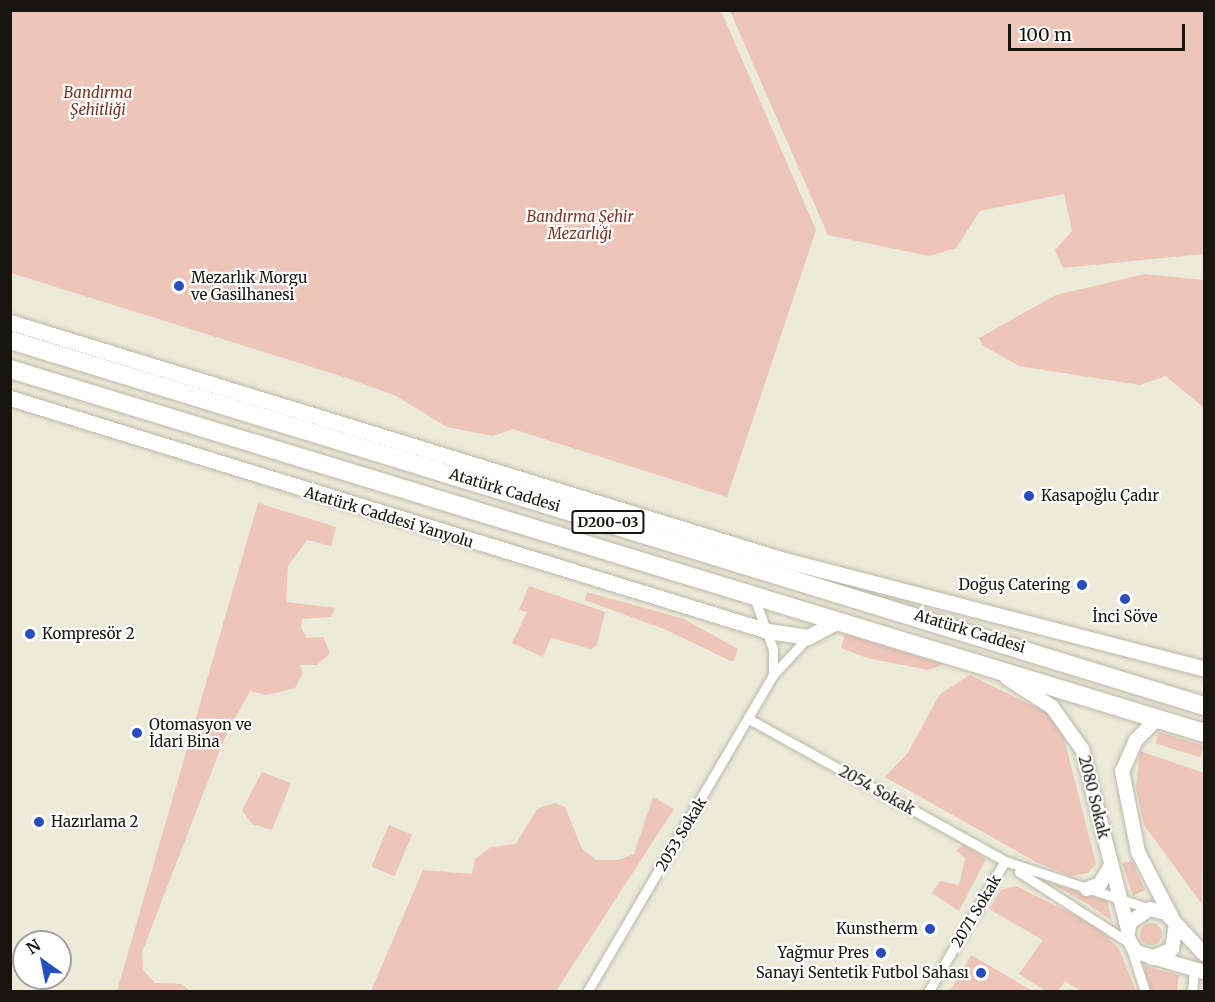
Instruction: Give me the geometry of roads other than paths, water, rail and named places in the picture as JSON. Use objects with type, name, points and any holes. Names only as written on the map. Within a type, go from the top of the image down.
[{"type":"highway","name":"Atatürk Caddesi","points":[[10,340],[1204,706]]},
{"type":"highway","name":"Atatürk Caddesi","points":[[10,369],[1204,733]]},
{"type":"main road","name":"Atatürk Caddesi","points":[[10,322],[773,557],[952,600],[1158,661],[1204,669]]},
{"type":"main road","name":"Atatürk Caddesi Yanyolu","points":[[10,398],[768,631],[808,636]]},
{"type":"main road","points":[[808,636],[836,622]]},
{"type":"street","points":[[754,597],[768,631],[773,675]]},
{"type":"street","name":"2053 Sokak","points":[[587,992],[773,675],[808,636]]},
{"type":"street","points":[[1158,661],[1204,676]]},
{"type":"street","name":"2080 Sokak","points":[[992,670],[1044,701],[1070,726],[1082,749],[1118,899],[1145,992]]},
{"type":"street","name":"2054 Sokak","points":[[749,719],[1005,861],[1129,939],[1150,958],[1199,970]]},
{"type":"street","name":"2080 Sokak","points":[[1157,719],[1136,740],[1122,771],[1138,852],[1174,922]]},
{"type":"street","name":"2054 Sokak","points":[[1005,861],[1150,909],[1174,922],[1199,949]]},
{"type":"street","name":"2071 Sokak","points":[[928,992],[1005,861]]},
{"type":"street","points":[[1087,889],[1100,884],[1110,865]]},
{"type":"street","points":[[1129,939],[1135,915],[1150,909]]},
{"type":"street","points":[[1150,958],[1172,949],[1174,922]]},
{"type":"street","points":[[1192,992],[1199,970],[1199,949]]},
{"type":"place","name":"Mezarlık Morgu ve Gasilhanesi","points":[[179,286]]},
{"type":"place","name":"Kasapoğlu Çadır","points":[[1029,496]]},
{"type":"place","name":"Doğuş Catering","points":[[1082,585]]},
{"type":"place","name":"İnci Söve","points":[[1125,599]]},
{"type":"place","name":"Kompresör 2","points":[[30,634]]},
{"type":"place","name":"Otomasyon ve İdari Bina","points":[[137,733]]},
{"type":"place","name":"Hazırlama 2","points":[[39,822]]},
{"type":"place","name":"Kunstherm","points":[[930,929]]},
{"type":"place","name":"Yağmur Pres","points":[[881,953]]},
{"type":"place","name":"Sanayi Sentetik Futbol Sahası","points":[[981,973]]},
{"type":"park label","name":"Bandırma Şehitliği","points":[[98,100]]},
{"type":"park label","name":"Bandırma Şehir Mezarlığı","points":[[580,224]]}]
